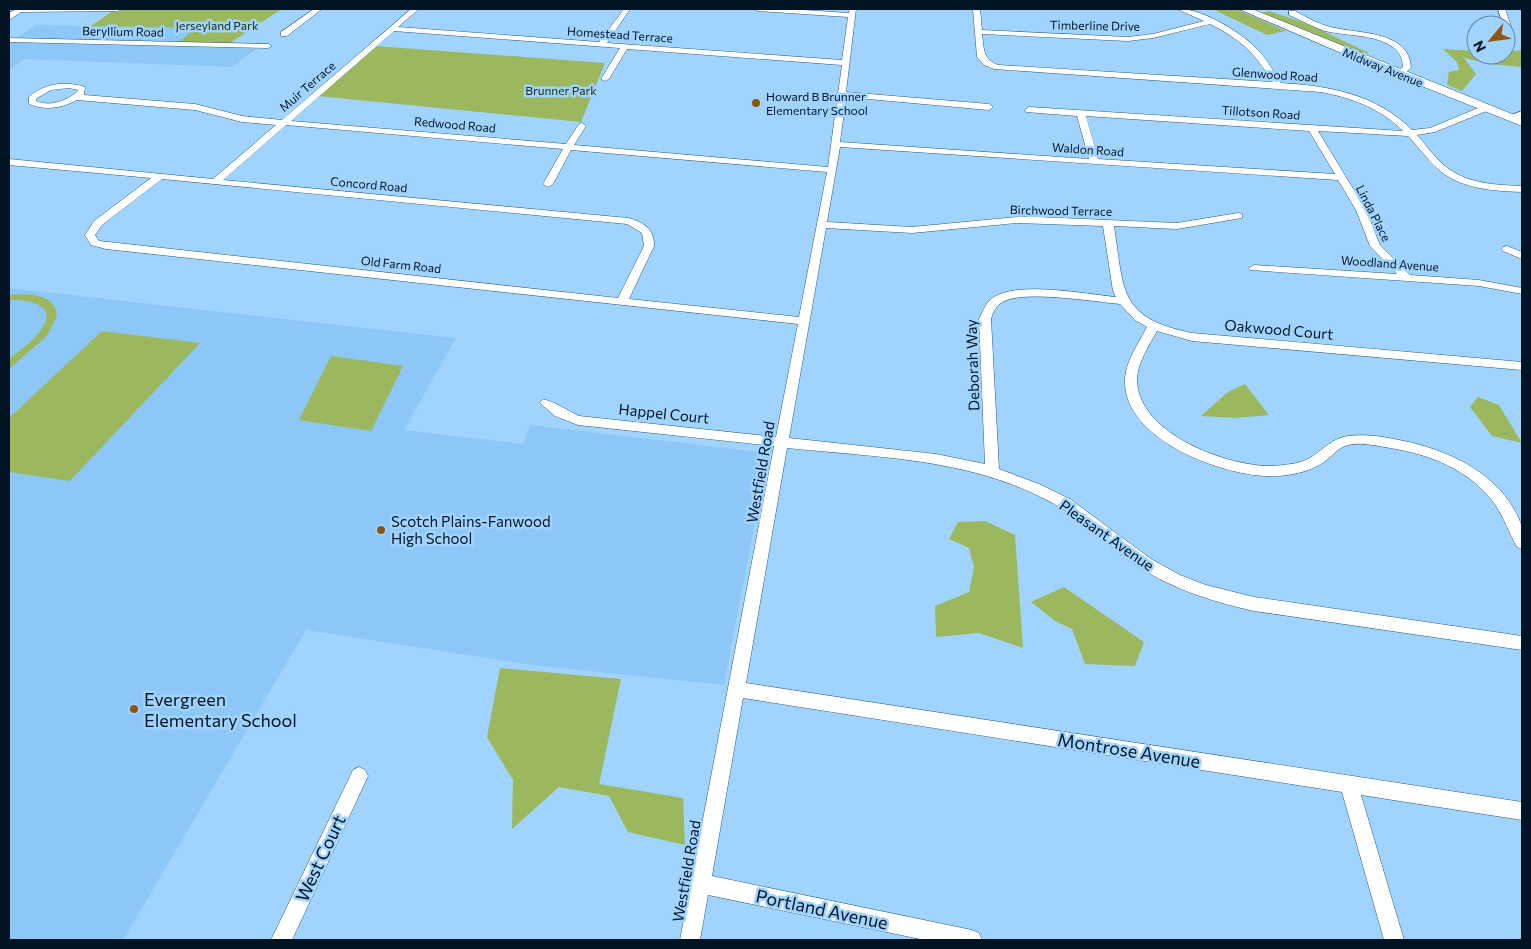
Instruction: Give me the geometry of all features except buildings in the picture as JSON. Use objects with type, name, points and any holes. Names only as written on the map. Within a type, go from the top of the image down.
[{"type":"main road","name":"Midway Avenue","points":[[1244,9],[1399,74],[1522,122]]},
{"type":"street","points":[[9,17],[21,9],[118,9]]},
{"type":"street","points":[[284,34],[318,9]]},
{"type":"street","name":"Muir Terrace","points":[[215,182],[415,9]]},
{"type":"street","points":[[602,44],[626,9]]},
{"type":"street","points":[[758,9],[853,12]]},
{"type":"street","points":[[976,9],[979,32]]},
{"type":"street","points":[[1181,9],[1209,22],[1247,44],[1255,51],[1279,86]]},
{"type":"street","name":"Westfield Road","points":[[690,940],[832,170],[853,12]]},
{"type":"street","points":[[1292,13],[1321,27],[1370,36],[1393,45],[1400,49],[1406,57],[1407,68],[1399,74]]},
{"type":"street","name":"Timberline Drive","points":[[979,32],[1128,39],[1154,36],[1209,22]]},
{"type":"street","name":"Homestead Terrace","points":[[392,29],[847,63]]},
{"type":"street","name":"Glenwood Road","points":[[979,32],[982,57],[994,66],[1008,69],[1279,86],[1322,90],[1356,98],[1392,115],[1445,171],[1478,185],[1522,189]]},
{"type":"street","name":"Beryllium Road","points":[[9,40],[268,46]]},
{"type":"street","points":[[605,79],[625,46]]},
{"type":"street","points":[[62,86],[74,86],[82,89],[81,93],[77,96],[67,102],[51,105],[38,105],[31,100],[42,91],[62,86]]},
{"type":"street","points":[[842,94],[989,107]]},
{"type":"street","name":"Redwood Road","points":[[77,96],[195,108],[242,119],[832,170]]},
{"type":"street","name":"Tillotson Road","points":[[1029,110],[1411,134],[1439,128],[1486,108]]},
{"type":"street","points":[[1081,113],[1094,162]]},
{"type":"street","points":[[1510,117],[1522,114]]},
{"type":"street","points":[[548,184],[568,146],[582,126]]},
{"type":"street","name":"Linda Place","points":[[1310,127],[1361,210],[1375,246],[1407,278]]},
{"type":"street","name":"Waldon Road","points":[[835,144],[1340,177]]},
{"type":"street","name":"Concord Road","points":[[9,162],[628,220],[641,226],[649,234],[650,239],[649,246],[622,301]]},
{"type":"street","name":"Old Farm Road","points":[[159,177],[98,223],[90,235],[95,243],[106,246],[804,321]]},
{"type":"street","name":"Birchwood Terrace","points":[[822,225],[912,230],[1017,220],[1177,226],[1238,216]]},
{"type":"street","points":[[1108,223],[1119,291],[1123,301]]},
{"type":"street","points":[[1507,249],[1522,256]]},
{"type":"street","name":"Woodland Avenue","points":[[1254,268],[1479,284],[1522,291]]},
{"type":"street","name":"Deborah Way","points":[[992,471],[985,320],[990,307],[1003,298],[1022,293],[1123,301]]},
{"type":"street","name":"Oakwood Court","points":[[1123,301],[1133,312],[1154,325],[1192,337],[1522,366]]},
{"type":"street","points":[[1154,325],[1132,371],[1133,394],[1140,408],[1151,422],[1166,436],[1184,448],[1229,466],[1269,471],[1304,466],[1319,459],[1336,445],[1354,440],[1419,448],[1452,462],[1482,482],[1499,500],[1522,543]]},
{"type":"street","name":"Happel Court","points":[[546,403],[560,413],[578,420],[782,443]]},
{"type":"street","name":"Pleasant Avenue","points":[[782,443],[936,459],[992,471],[1022,482],[1066,504],[1087,518],[1145,564],[1179,582],[1216,596],[1254,604],[1522,643]]},
{"type":"street","name":"Montrose Avenue","points":[[736,689],[1522,811]]},
{"type":"street","name":"West Court","points":[[281,940],[359,776]]},
{"type":"street","points":[[1349,784],[1394,940]]},
{"type":"street","name":"Portland Avenue","points":[[700,883],[972,940]]},
{"type":"shaded area","points":[[36,25],[196,28],[180,41],[264,43],[232,67],[25,59],[9,70],[9,43]]},
{"type":"shaded area","name":"Scotch Plains-Fanwood High School","points":[[9,288],[456,338],[404,430],[523,444],[530,425],[768,453],[724,685],[533,665],[306,630],[123,940],[9,940]]},
{"type":"green space","name":"Jerseyland Park","points":[[124,9],[282,9],[230,43],[179,42],[195,28],[91,26],[111,12],[119,12]]},
{"type":"green space","points":[[1212,9],[1236,9],[1286,31],[1267,35]]},
{"type":"green space","points":[[1269,11],[1308,24],[1369,53],[1362,55],[1260,13]]},
{"type":"green space","name":"Brunner Park","points":[[375,46],[605,63],[581,122],[318,96]]},
{"type":"green space","points":[[1443,49],[1466,50],[1466,58],[1464,58],[1466,65],[1469,65],[1476,74],[1462,91],[1447,85],[1449,72],[1459,70],[1457,62]]},
{"type":"green space","points":[[1522,50],[1522,67],[1501,65],[1516,65],[1516,51]]},
{"type":"green space","points":[[24,294],[46,299],[55,308],[57,316],[47,336],[9,369],[9,359],[38,334],[46,321],[47,314],[39,305],[32,302],[9,300],[9,295]]},
{"type":"green space","points":[[102,331],[200,343],[70,481],[9,472],[9,418]]},
{"type":"green space","points":[[331,356],[403,366],[371,431],[299,420]]},
{"type":"green space","points":[[1245,384],[1269,415],[1234,418],[1201,416],[1228,392]]},
{"type":"green space","points":[[1478,397],[1499,405],[1522,443],[1492,436],[1470,407]]},
{"type":"green space","points":[[985,521],[1015,535],[1023,648],[979,633],[936,637],[935,606],[969,592],[974,567],[969,548],[949,539],[958,522]]},
{"type":"green space","points":[[1064,587],[1144,642],[1135,666],[1085,664],[1072,629],[1055,621],[1031,602]]},
{"type":"green space","points":[[500,668],[621,679],[599,784],[683,798],[685,845],[628,832],[609,796],[559,787],[512,829],[513,780],[487,737]]},
{"type":"place","name":"Howard B Brunner Elementary School","points":[[756,103]]},
{"type":"place","name":"Scotch Plains-Fanwood High School","points":[[381,530]]},
{"type":"place","name":"Evergreen Elementary School","points":[[134,709]]}]
